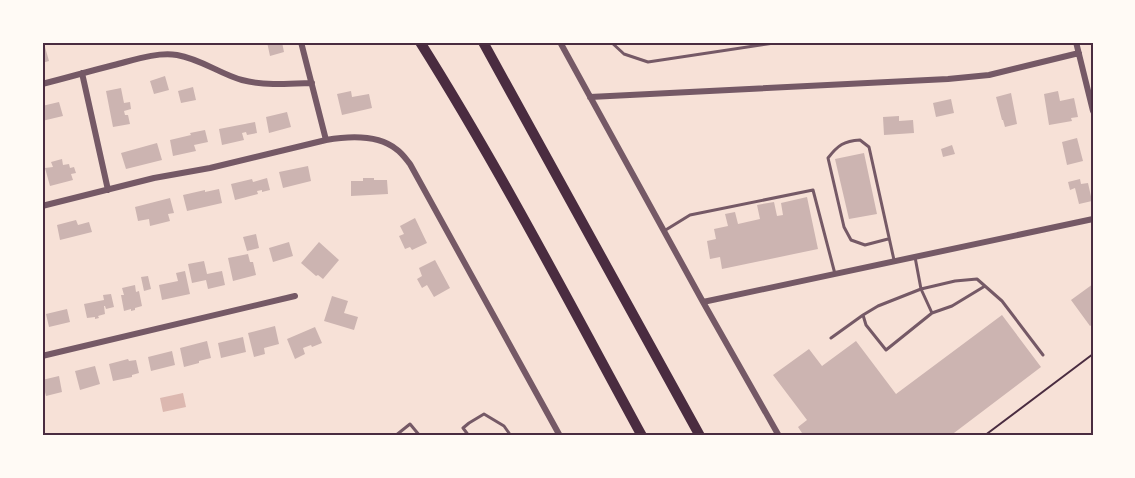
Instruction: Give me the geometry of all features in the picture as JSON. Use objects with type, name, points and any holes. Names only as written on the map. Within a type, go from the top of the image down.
[{"type":"highway","points":[[420,42],[452,93],[642,436]]},
{"type":"highway","points":[[483,42],[700,436]]},
{"type":"street","points":[[301,42],[326,140]]},
{"type":"street","points":[[560,42],[703,303],[779,436]]},
{"type":"street","points":[[1076,42],[1093,111]]},
{"type":"street","points":[[590,97],[948,80],[989,75],[1079,53]]},
{"type":"street","points":[[42,84],[163,55],[176,55],[196,60],[242,79],[268,84],[312,83]]},
{"type":"street","points":[[82,73],[108,190]]},
{"type":"street","points":[[42,206],[154,178],[210,168],[326,140],[351,137],[375,140],[396,149],[410,164],[560,436]]},
{"type":"street","points":[[703,303],[1093,219]]},
{"type":"street","points":[[42,356],[295,296]]},
{"type":"lane","points":[[611,42],[624,54],[648,62],[781,42]]},
{"type":"lane","points":[[888,238],[865,245],[851,240],[844,227],[828,158],[836,148],[848,141],[860,140],[869,147],[894,262]]},
{"type":"lane","points":[[664,231],[690,215],[813,190],[835,274]]},
{"type":"lane","points":[[915,257],[921,289],[932,313]]},
{"type":"lane","points":[[831,338],[878,306],[921,289],[955,281],[977,279],[1002,301],[1042,355]]},
{"type":"lane","points":[[863,315],[866,326],[886,350],[932,313],[952,306],[985,286]]},
{"type":"lane","points":[[469,436],[463,428],[484,414],[504,426],[512,436]]},
{"type":"lane","points":[[396,436],[410,424],[420,436]]},
{"type":"path","points":[[984,436],[1093,354]]},
{"type":"shaded area","points":[[183,393],[186,407],[163,412],[160,398]]},
{"type":"building","points":[[267,42],[282,42],[284,52],[270,56]]},
{"type":"building","points":[[45,47],[49,61],[42,63],[42,48]]},
{"type":"building","points":[[165,76],[169,90],[154,94],[150,81]]},
{"type":"building","points":[[193,87],[196,100],[181,103],[178,91]]},
{"type":"building","points":[[121,88],[124,103],[130,102],[131,109],[124,111],[125,115],[128,115],[130,124],[113,127],[106,91]]},
{"type":"building","points":[[351,91],[352,97],[369,94],[372,108],[342,115],[337,94]]},
{"type":"building","points":[[1058,91],[1060,101],[1074,98],[1078,117],[1071,118],[1072,121],[1049,125],[1044,94]]},
{"type":"building","points":[[1011,93],[1017,124],[1005,127],[996,97]]},
{"type":"building","points":[[951,99],[954,113],[936,117],[933,103]]},
{"type":"building","points":[[59,102],[63,116],[42,121],[42,106]]},
{"type":"building","points":[[287,112],[291,127],[269,133],[266,117]]},
{"type":"building","points":[[899,116],[899,121],[913,120],[914,133],[884,135],[883,117]]},
{"type":"building","points":[[255,122],[257,133],[247,135],[246,132],[242,133],[244,140],[222,145],[219,129]]},
{"type":"building","points":[[205,130],[208,142],[194,145],[196,151],[173,156],[170,140]]},
{"type":"building","points":[[1077,138],[1083,161],[1067,165],[1062,142]]},
{"type":"building","points":[[157,143],[162,160],[126,169],[121,153]]},
{"type":"building","points":[[952,145],[955,154],[943,157],[941,149]]},
{"type":"building","points":[[864,153],[877,214],[849,219],[835,159]]},
{"type":"building","points":[[62,159],[63,165],[69,164],[70,168],[74,167],[76,173],[71,174],[73,180],[50,186],[45,168],[53,167],[51,162]]},
{"type":"building","points":[[308,166],[311,181],[283,188],[279,172]]},
{"type":"building","points":[[267,178],[270,190],[257,191],[258,194],[235,200],[231,184]]},
{"type":"building","points":[[363,178],[387,180],[388,194],[351,196],[351,181],[363,181]]},
{"type":"building","points":[[1080,179],[1081,184],[1088,183],[1092,201],[1079,204],[1075,188],[1070,190],[1068,182]]},
{"type":"building","points":[[219,189],[222,203],[187,211],[183,195]]},
{"type":"building","points":[[807,197],[818,249],[722,269],[720,257],[710,259],[707,241],[716,239],[714,229],[728,226],[725,214],[735,212],[738,224],[760,219],[757,205],[774,202],[777,216],[783,215],[781,203]]},
{"type":"building","points":[[170,198],[174,213],[168,214],[170,221],[150,226],[149,219],[138,221],[135,207]]},
{"type":"building","points":[[415,218],[427,243],[412,250],[410,247],[405,249],[399,236],[404,234],[400,226]]},
{"type":"building","points":[[76,220],[78,225],[89,222],[92,232],[60,240],[57,225]]},
{"type":"building","points":[[256,234],[259,248],[247,251],[243,237]]},
{"type":"building","points":[[289,242],[293,256],[273,262],[269,248]]},
{"type":"building","points":[[319,242],[339,260],[323,279],[301,263]]},
{"type":"building","points":[[248,254],[250,262],[253,262],[256,275],[233,281],[228,258]]},
{"type":"building","points":[[435,260],[450,288],[434,297],[427,285],[422,288],[417,279],[422,276],[419,268]]},
{"type":"building","points":[[204,261],[207,274],[222,271],[225,285],[208,289],[206,280],[192,283],[188,264]]},
{"type":"building","points":[[185,271],[190,294],[162,300],[159,285],[178,281],[176,273]]},
{"type":"building","points":[[148,276],[151,289],[144,291],[141,277]]},
{"type":"building","points":[[1093,284],[1093,324],[1090,326],[1071,300]]},
{"type":"building","points":[[135,285],[136,292],[139,291],[142,306],[135,310],[124,311],[122,288]]},
{"type":"building","points":[[111,294],[114,307],[106,309],[104,306],[105,314],[95,319],[95,317],[87,318],[84,304],[104,300],[103,295]]},
{"type":"building","points":[[332,296],[348,301],[344,313],[358,317],[354,330],[324,321]]},
{"type":"building","points":[[67,309],[70,322],[49,327],[46,314]]},
{"type":"building","points":[[1002,315],[1041,367],[950,436],[804,436],[798,427],[807,420],[773,375],[809,349],[822,366],[856,341],[896,394]]},
{"type":"building","points":[[275,326],[279,344],[264,348],[265,354],[254,357],[248,333]]},
{"type":"building","points":[[315,327],[322,343],[303,348],[305,354],[295,359],[287,339]]},
{"type":"building","points":[[243,337],[246,352],[221,358],[218,343]]},
{"type":"building","points":[[207,341],[211,358],[184,367],[180,348]]},
{"type":"building","points":[[172,351],[175,365],[151,371],[148,357]]},
{"type":"building","points":[[128,359],[129,361],[136,360],[139,373],[113,381],[109,364]]},
{"type":"building","points":[[95,366],[100,384],[80,390],[75,371]]},
{"type":"building","points":[[59,376],[62,392],[46,396],[42,380]]}]
